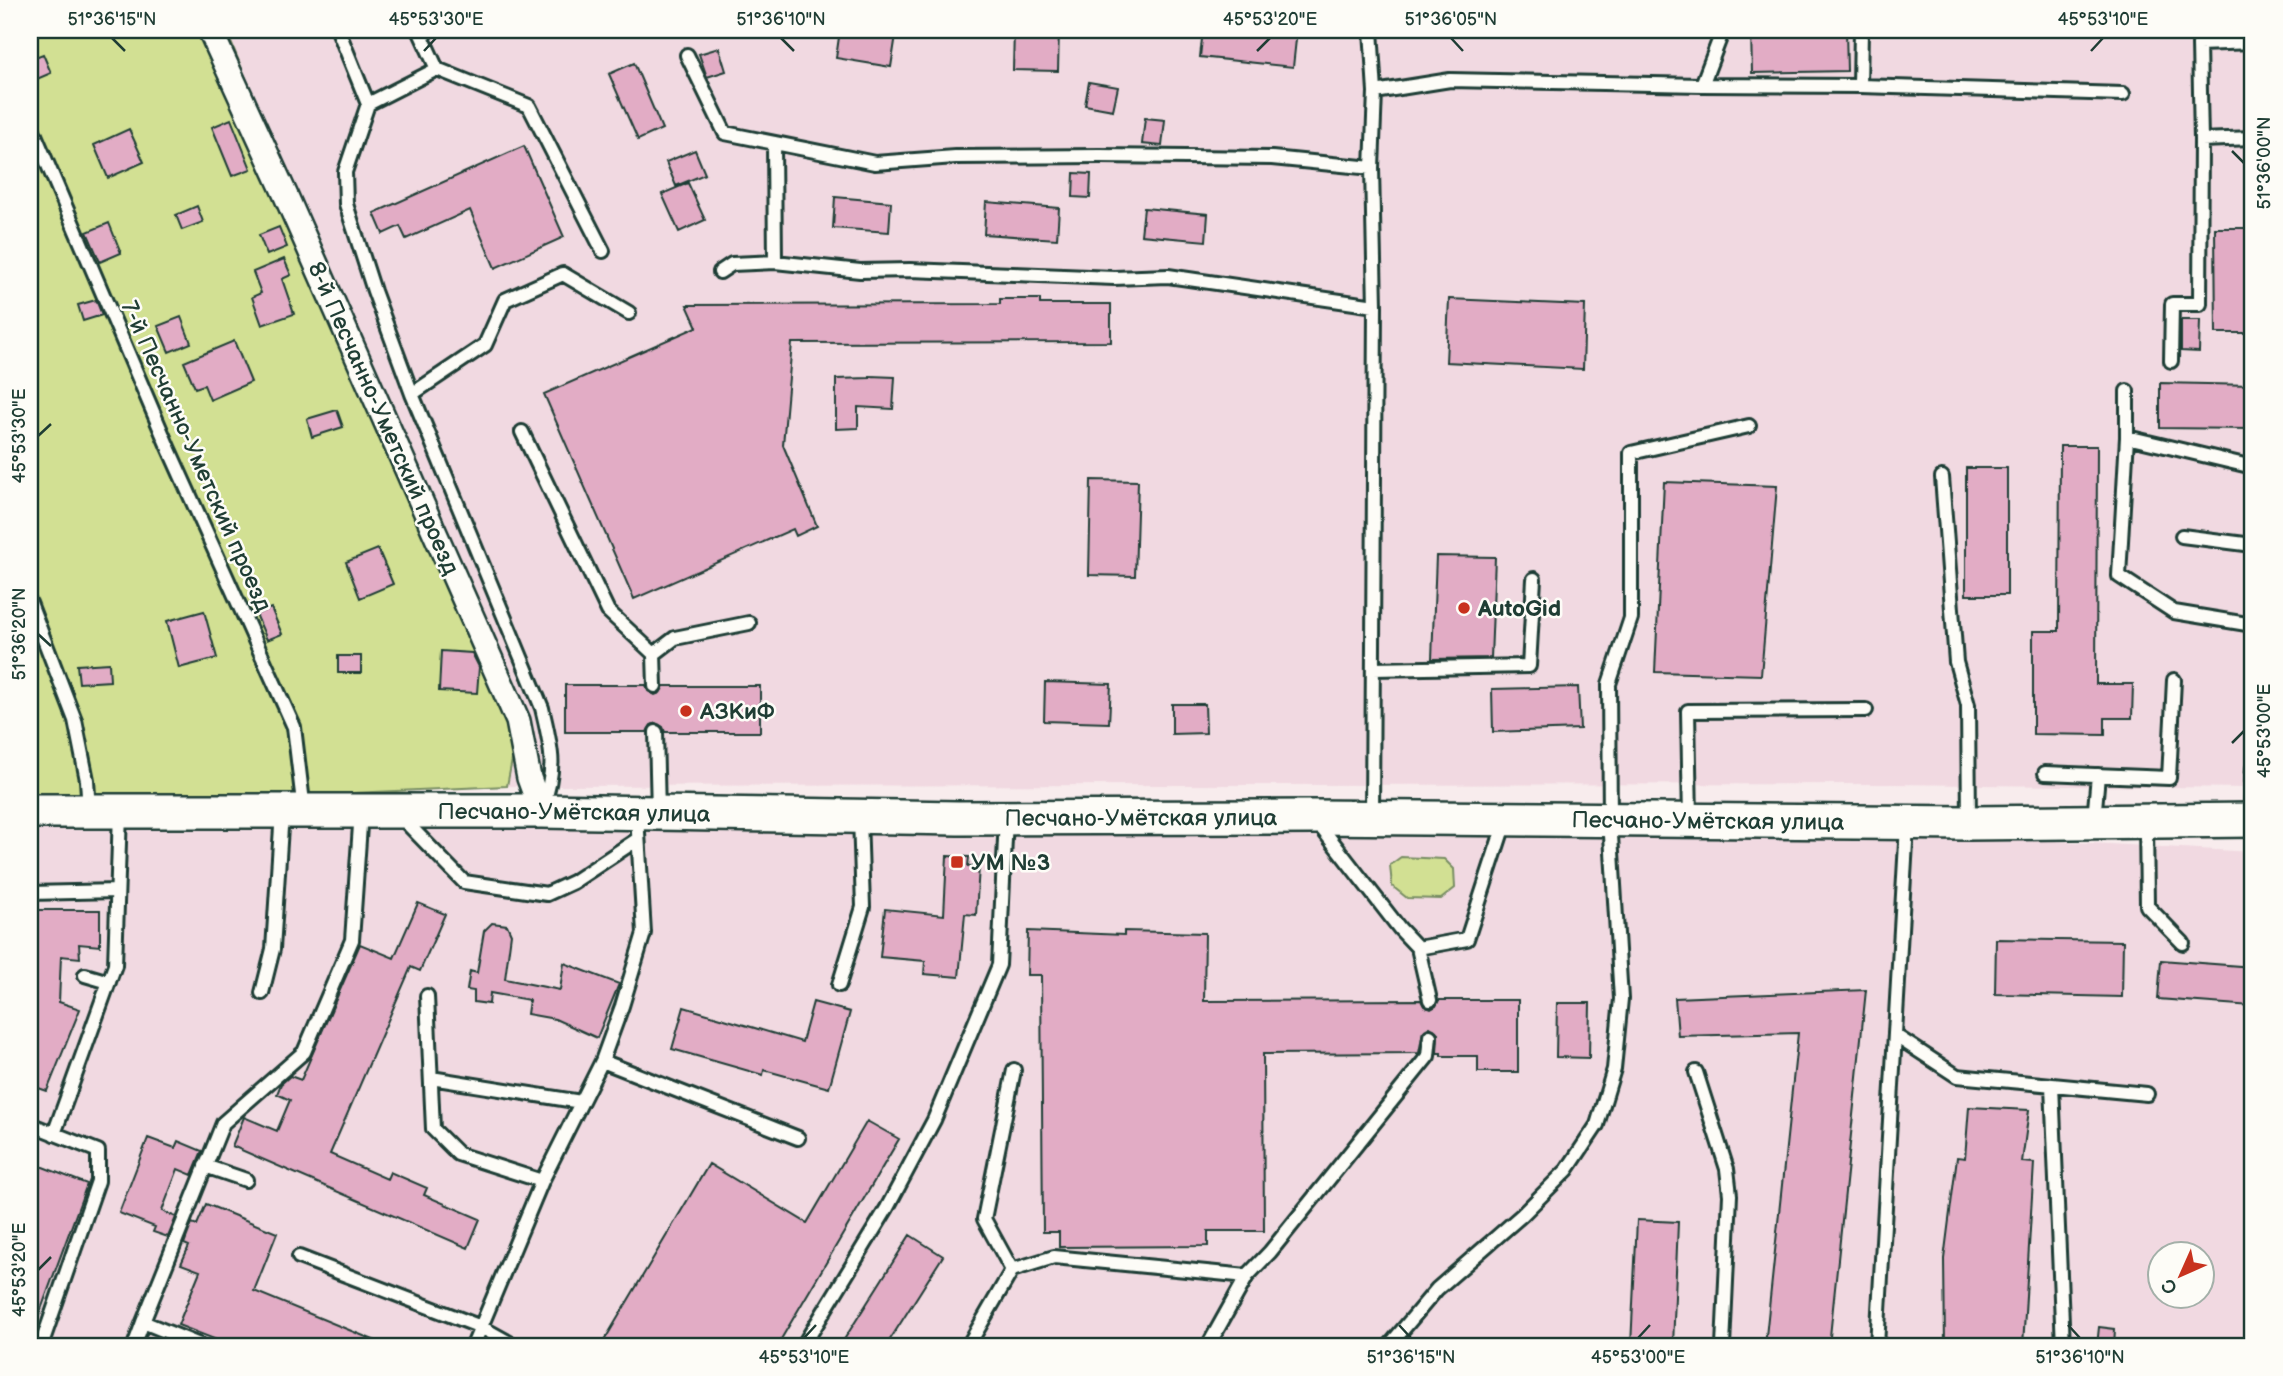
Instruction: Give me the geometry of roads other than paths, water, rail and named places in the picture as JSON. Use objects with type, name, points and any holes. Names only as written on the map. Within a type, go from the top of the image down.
[{"type":"main road","name":"Песчано-Умётская улица","points":[[30,811],[541,811],[644,821],[860,817],[1372,817],[1969,823],[2252,820]]},
{"type":"street","name":"8-й Песчанно-Уметский проезд","points":[[210,30],[518,721],[529,778],[541,811]]},
{"type":"lane","points":[[338,30],[368,104],[345,172],[346,204],[412,394],[542,708],[553,758],[550,785],[541,811]]},
{"type":"lane","points":[[419,30],[437,69],[529,106],[603,251]]},
{"type":"lane","points":[[1371,30],[1375,92],[1372,167],[1375,306],[1372,817]]},
{"type":"lane","points":[[1702,85],[1723,30]]},
{"type":"lane","points":[[1860,86],[1861,30]]},
{"type":"lane","points":[[2171,361],[2172,304],[2200,304],[2199,44],[2253,42]]},
{"type":"lane","points":[[687,55],[724,133],[875,163],[955,158],[1114,156],[1272,158],[1372,167]]},
{"type":"lane","points":[[368,104],[437,69]]},
{"type":"lane","points":[[1375,92],[1450,80],[1860,86],[2123,94]]},
{"type":"lane","name":"7-й Песчанно-Уметский проезд","points":[[30,123],[168,447],[294,727],[293,811],[273,949],[262,993]]},
{"type":"lane","points":[[2201,140],[2253,138]]},
{"type":"lane","points":[[774,143],[775,262]]},
{"type":"lane","points":[[720,272],[732,264],[775,262],[860,271],[910,270],[1114,278],[1168,276],[1375,306]]},
{"type":"lane","points":[[412,394],[485,345],[505,300],[563,274],[629,313]]},
{"type":"lane","points":[[2127,391],[2119,576],[2174,612],[2253,625]]},
{"type":"lane","points":[[1389,1346],[1437,1289],[1522,1215],[1567,1170],[1597,1125],[1614,1069],[1621,999],[1610,819],[1609,684],[1632,618],[1631,453],[1749,426]]},
{"type":"lane","points":[[522,432],[608,611],[654,654],[656,685]]},
{"type":"lane","points":[[2127,437],[2253,467]]},
{"type":"lane","points":[[1942,477],[1956,662],[1968,705],[1969,823]]},
{"type":"lane","points":[[2182,536],[2253,545]]},
{"type":"lane","points":[[1373,669],[1529,666],[1534,579]]},
{"type":"lane","points":[[30,603],[75,720],[87,780],[105,811],[117,891],[115,965],[54,1134]]},
{"type":"lane","points":[[654,654],[675,638],[749,623]]},
{"type":"lane","points":[[2045,773],[2169,778],[2175,680]]},
{"type":"lane","points":[[1690,819],[1689,711],[1866,710]]},
{"type":"lane","points":[[473,1346],[542,1181],[601,1061],[622,1006],[644,933],[644,821],[656,732]]},
{"type":"lane","points":[[2252,820],[2253,768]]},
{"type":"lane","points":[[2094,820],[2098,775]]},
{"type":"lane","points":[[134,1346],[223,1123],[304,1052],[352,940],[361,811]]},
{"type":"lane","points":[[395,811],[464,882],[547,894],[573,882],[644,821]]},
{"type":"lane","points":[[839,985],[863,907],[860,817]]},
{"type":"lane","points":[[1313,817],[1400,929],[1418,948],[1430,1000]]},
{"type":"lane","points":[[803,1346],[887,1208],[934,1120],[999,965],[1006,818]]},
{"type":"lane","points":[[1418,948],[1467,939],[1506,818]]},
{"type":"lane","points":[[1877,1346],[1908,821]]},
{"type":"lane","points":[[2146,821],[2147,906],[2183,943]]},
{"type":"lane","points":[[30,893],[117,891]]},
{"type":"lane","points":[[85,975],[109,982]]},
{"type":"lane","points":[[427,996],[433,1129],[458,1154],[542,1181]]},
{"type":"lane","points":[[1208,1346],[1247,1276],[1270,1252],[1428,1056],[1430,1036]]},
{"type":"lane","points":[[1896,1036],[1957,1076],[2147,1094]]},
{"type":"lane","points":[[601,1061],[798,1138]]},
{"type":"lane","points":[[1012,1270],[984,1219],[1014,1070]]},
{"type":"lane","points":[[1696,1072],[1727,1169],[1730,1195],[1723,1346]]},
{"type":"lane","points":[[431,1078],[581,1102]]},
{"type":"lane","points":[[2052,1085],[2063,1346]]},
{"type":"lane","points":[[30,1124],[98,1151],[98,1181],[41,1346]]},
{"type":"lane","points":[[205,1166],[246,1180]]},
{"type":"lane","points":[[299,1257],[481,1327],[515,1346]]},
{"type":"lane","points":[[968,1346],[1012,1270],[1054,1257],[1247,1276]]},
{"type":"lane","points":[[143,1322],[202,1346]]},
{"type":"place","name":"AutoGid","points":[[1464,608]]},
{"type":"place","name":"АЗКиФ","points":[[686,711]]},
{"type":"place","name":"УМ №3","points":[[957,862]]}]
